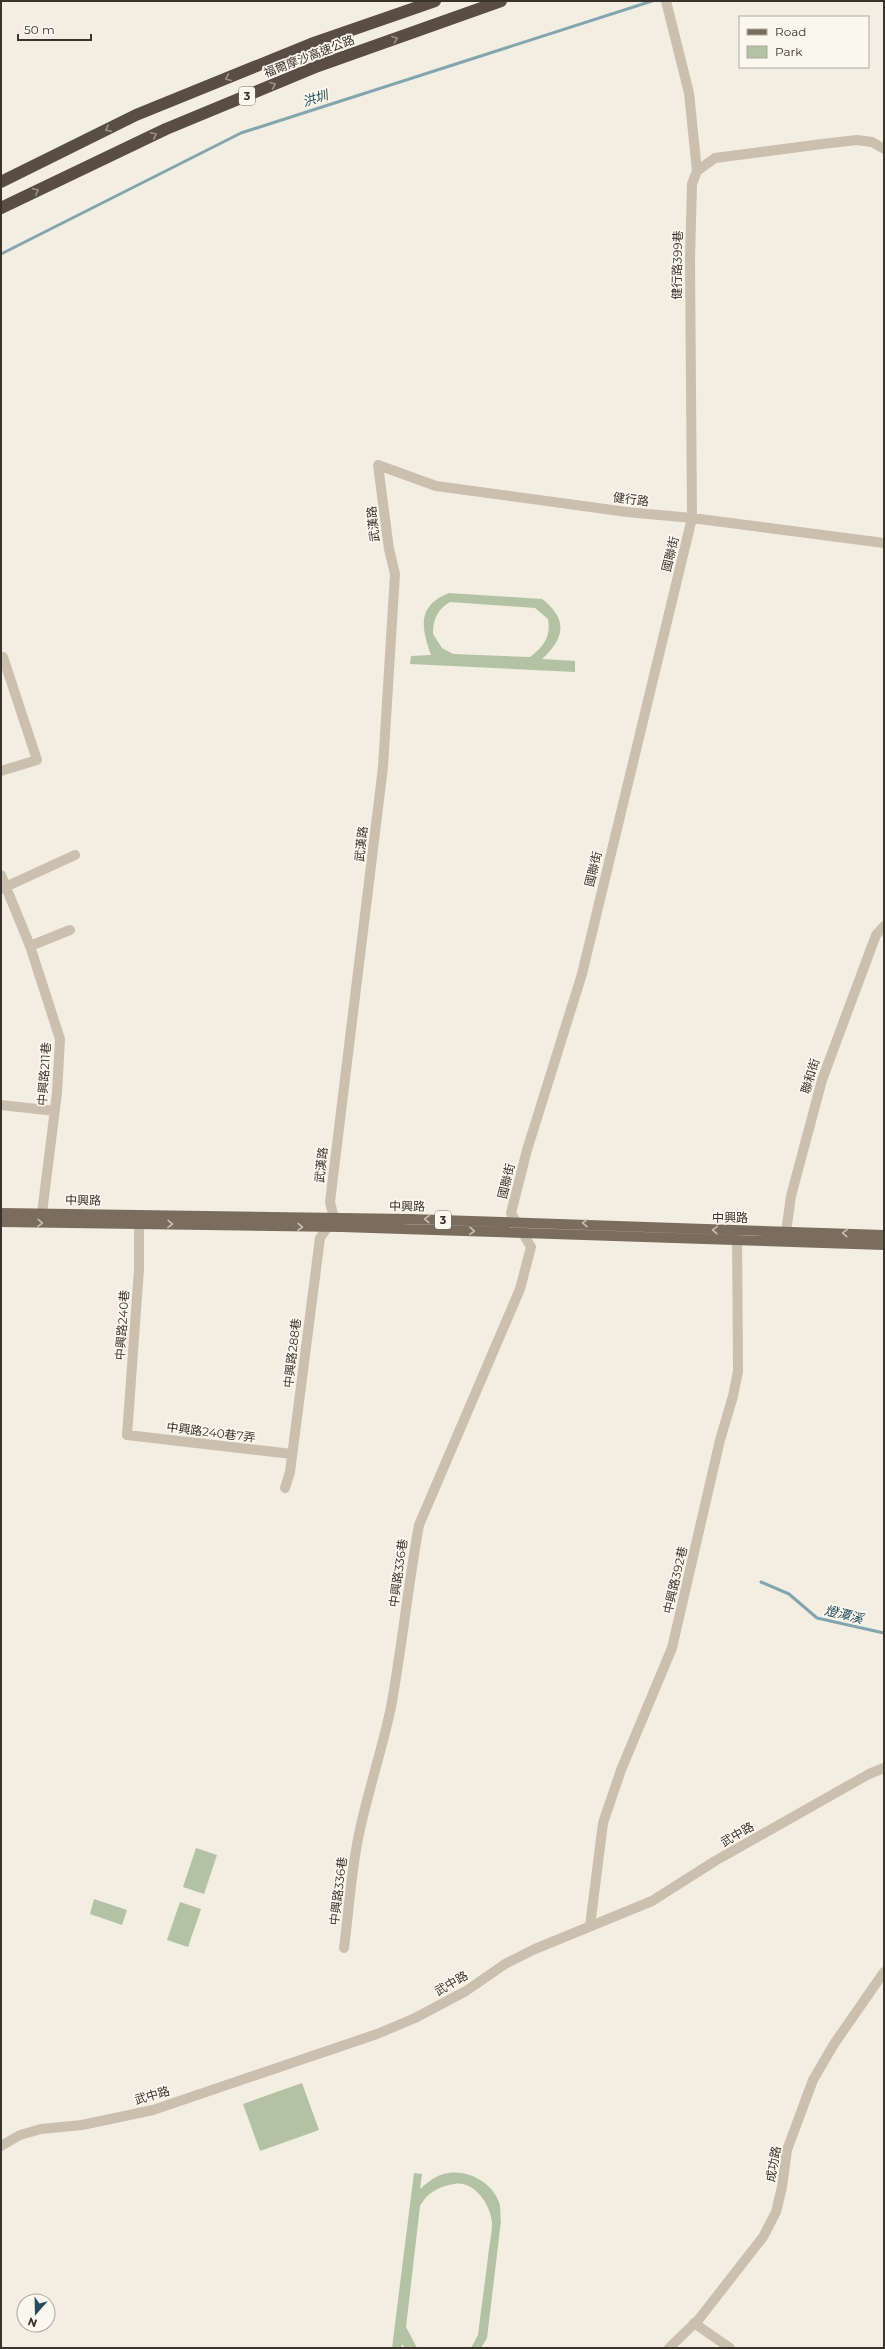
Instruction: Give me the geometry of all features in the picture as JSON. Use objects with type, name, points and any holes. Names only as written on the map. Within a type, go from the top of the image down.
[{"type":"highway","name":"福爾摩沙高速公路","points":[[1,182],[136,115],[311,44],[435,1]]},
{"type":"highway","name":"福爾摩沙高速公路","points":[[1,208],[181,123],[318,66],[501,1]]},
{"type":"main road","name":"中興路","points":[[1,1213],[42,1213],[139,1220]]},
{"type":"main road","name":"中興路","points":[[1,1222],[139,1220],[331,1223],[607,1224],[738,1235],[785,1241],[884,1245]]},
{"type":"main road","name":"中興路","points":[[331,1223],[522,1233],[738,1235],[786,1230],[884,1235]]},
{"type":"street","name":"健行路399巷","points":[[666,1],[689,92],[697,171],[692,184],[690,259],[692,518]]},
{"type":"street","points":[[697,171],[715,158],[822,144],[857,140],[872,142],[884,149]]},
{"type":"street","name":"健行路","points":[[378,465],[436,486],[627,512],[692,518],[884,543]]},
{"type":"street","name":"武漢路","points":[[331,1223],[330,1202],[383,768],[393,608],[395,574],[389,549],[378,465]]},
{"type":"street","name":"國聯街","points":[[515,1223],[511,1213],[527,1150],[582,974],[692,518]]},
{"type":"street","points":[[1,770],[37,760],[2,658]]},
{"type":"street","points":[[3,888],[75,855]]},
{"type":"street","name":"中興路211巷","points":[[1,875],[3,888],[30,946],[60,1039],[55,1111],[42,1213]]},
{"type":"street","name":"聯和街","points":[[785,1241],[791,1196],[822,1080],[876,935],[884,926]]},
{"type":"street","points":[[30,946],[70,930]]},
{"type":"street","points":[[1,1105],[55,1111]]},
{"type":"street","name":"中興路240巷","points":[[127,1435],[139,1269],[139,1220]]},
{"type":"street","name":"中興路288巷","points":[[285,1488],[292,1454],[320,1238],[331,1223]]},
{"type":"street","name":"中興路336巷","points":[[344,1948],[358,1836],[393,1697],[419,1525],[520,1289],[531,1247],[515,1223]]},
{"type":"street","name":"中興路392巷","points":[[590,1926],[603,1823],[621,1770],[672,1648],[715,1460],[734,1396],[738,1371],[738,1235]]},
{"type":"street","name":"中興路240巷7弄","points":[[127,1435],[292,1454]]},
{"type":"street","name":"武中路","points":[[1,2146],[20,2135],[41,2129],[82,2125],[153,2110],[377,2034],[415,2018],[466,1991],[505,1964],[535,1949],[652,1901],[715,1861],[869,1774],[884,1768]]},
{"type":"street","name":"成功路","points":[[669,2348],[694,2323],[763,2237],[776,2212],[782,2188],[788,2150],[813,2080],[834,2044],[884,1972]]},
{"type":"street","points":[[694,2323],[730,2348]]},
{"type":"green space","points":[[449,593],[542,599],[556,614],[560,629],[559,636],[555,644],[542,659],[575,661],[575,672],[410,664],[411,656],[431,655],[425,635],[424,618],[431,604]],"holes":[[[450,602],[535,608],[548,619],[549,625],[547,636],[543,645],[530,657],[453,654],[442,648],[433,634],[437,615],[442,608]]]},
{"type":"green space","points":[[196,1848],[217,1855],[204,1894],[183,1887]]},
{"type":"green space","points":[[94,1899],[127,1910],[122,1925],[90,1914]]},
{"type":"green space","points":[[180,1902],[201,1909],[188,1947],[167,1940]]},
{"type":"green space","points":[[302,2083],[319,2130],[260,2151],[243,2104]]},
{"type":"green space","points":[[414,2173],[422,2174],[420,2189],[433,2179],[445,2174],[457,2173],[472,2176],[479,2179],[491,2189],[499,2202],[501,2221],[487,2338],[481,2348],[471,2348],[478,2335],[491,2236],[491,2216],[485,2202],[475,2190],[461,2184],[454,2184],[438,2188],[426,2197],[420,2206],[406,2327],[417,2348],[405,2348],[402,2344],[401,2348],[392,2348]]},
{"type":"waterway","name":"洪圳","points":[[1,254],[241,133],[652,1]]},
{"type":"waterway","name":"燈潭溪","points":[[761,1582],[789,1594],[817,1618],[884,1633]]}]
